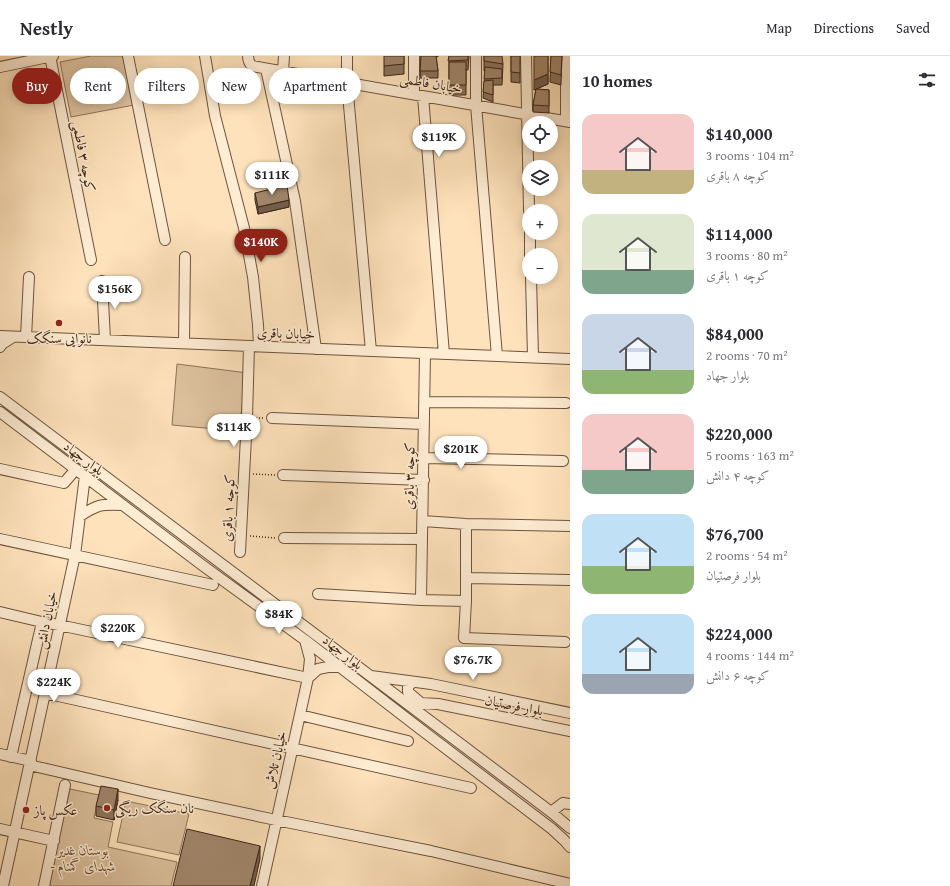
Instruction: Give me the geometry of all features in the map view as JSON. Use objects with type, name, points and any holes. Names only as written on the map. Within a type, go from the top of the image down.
[{"type":"street","points":[[0,67],[51,56]]},
{"type":"street","name":"کوچه ۳ فاطمی","points":[[51,56],[91,260]]},
{"type":"street","points":[[128,56],[165,240]]},
{"type":"street","name":"کوچه ۱ باقری","points":[[205,56],[215,116],[244,228],[253,277],[258,325],[254,346],[247,418],[240,552]]},
{"type":"street","name":"خیابان فاطمی","points":[[248,56],[249,63],[252,66],[269,70]]},
{"type":"street","points":[[283,68],[284,56]]},
{"type":"street","points":[[347,56],[347,68]]},
{"type":"street","points":[[414,56],[433,222],[444,354]]},
{"type":"street","points":[[476,56],[476,105],[497,356]]},
{"type":"street","points":[[526,56],[529,204]]},
{"type":"street","points":[[566,56],[568,121]]},
{"type":"street","points":[[266,69],[295,201],[316,349]]},
{"type":"street","name":"خیابان فاطمی","points":[[361,85],[568,121]]},
{"type":"street","points":[[349,104],[371,351]]},
{"type":"street","points":[[184,344],[185,257]]},
{"type":"street","points":[[26,337],[29,277]]},
{"type":"street","points":[[102,281],[105,340]]},
{"type":"street","points":[[531,284],[533,357]]},
{"type":"street","name":"خیابان باقری","points":[[0,336],[570,359]]},
{"type":"street","points":[[0,346],[13,337]]},
{"type":"street","name":"کوچه ۳ باقری","points":[[421,600],[426,353]]},
{"type":"street","name":"بلوار جهاد","points":[[0,397],[551,812],[570,828]]},
{"type":"street","points":[[425,402],[566,403]]},
{"type":"street","name":"بلوار جهاد","points":[[0,412],[305,640],[448,751],[552,829],[570,847]]},
{"type":"street","points":[[272,418],[424,424]]},
{"type":"street","points":[[424,458],[563,461]]},
{"type":"street","points":[[0,469],[64,483],[76,469]]},
{"type":"street","points":[[283,475],[424,480]]},
{"type":"street","name":"خیابان دانش","points":[[3,886],[75,555],[85,476]]},
{"type":"street","points":[[80,516],[93,508],[104,504],[123,505]]},
{"type":"street","points":[[423,521],[466,524],[570,526]]},
{"type":"street","points":[[466,524],[466,601],[464,638],[565,642]]},
{"type":"street","points":[[284,538],[422,539]]},
{"type":"street","points":[[0,539],[213,585]]},
{"type":"street","points":[[466,578],[569,580]]},
{"type":"street","points":[[318,594],[466,601]]},
{"type":"street","points":[[0,612],[308,678],[318,669],[339,667]]},
{"type":"street","points":[[11,757],[42,622]]},
{"type":"street","name":"خیابان تلاش","points":[[262,886],[308,678],[310,659],[305,640]]},
{"type":"street","name":"بلوار فرصتیان","points":[[371,676],[431,684],[570,713]]},
{"type":"street","points":[[413,682],[408,686],[408,692],[421,703]]},
{"type":"street","points":[[45,693],[471,788]]},
{"type":"street","name":"بلوار فرصتیان","points":[[405,702],[438,704],[570,731]]},
{"type":"street","points":[[300,715],[408,741]]},
{"type":"street","points":[[448,751],[456,741]]},
{"type":"street","points":[[0,754],[150,793],[431,851],[570,884]]},
{"type":"street","points":[[44,886],[65,785]]},
{"type":"street","points":[[551,812],[563,803],[570,804]]},
{"type":"street","points":[[0,829],[54,841]]},
{"type":"path","points":[[247,418],[272,418]]},
{"type":"path","points":[[244,474],[283,475]]},
{"type":"path","points":[[241,536],[284,538]]},
{"type":"green space","points":[[91,56],[123,56],[126,68],[70,68],[70,104],[126,104],[126,69],[134,105],[71,117],[60,62]]},
{"type":"green space","points":[[177,364],[248,373],[238,431],[172,425]]},
{"type":"green space","name":"بوستان غدیر - شهدای گمنام","points":[[70,789],[99,795],[94,818],[113,822],[108,847],[177,862],[171,886],[48,886]]},
{"type":"green space","points":[[126,801],[189,814],[179,855],[117,842]]},
{"type":"building","points":[[384,56],[404,56],[404,64],[384,66]]},
{"type":"building","points":[[421,56],[436,56],[438,71],[420,71]]},
{"type":"building","points":[[449,56],[468,56],[468,60],[448,61]]},
{"type":"building","points":[[484,56],[502,56],[503,64],[484,61]]},
{"type":"building","points":[[511,56],[520,56],[520,73],[511,72]]},
{"type":"building","points":[[534,56],[548,56],[548,74],[534,80]]},
{"type":"building","points":[[551,56],[562,56],[561,75],[550,72]]},
{"type":"building","points":[[449,62],[466,62],[466,85],[449,85]]},
{"type":"building","points":[[485,67],[502,69],[502,78],[484,79]]},
{"type":"building","points":[[493,80],[493,95],[483,92],[484,81]]},
{"type":"building","points":[[536,89],[549,90],[549,106],[533,105]]},
{"type":"building","points":[[287,185],[289,200],[258,207],[255,193]]},
{"type":"building","points":[[101,786],[118,789],[114,810],[96,806]]},
{"type":"building","points":[[187,829],[260,846],[250,886],[173,886]]},
{"type":"place","name":"نانوایی سنگک","points":[[59,323]]},
{"type":"place","name":"نان سنگک ریگی","points":[[107,808]]},
{"type":"place","name":"عکس پاز","points":[[26,810]]}]
